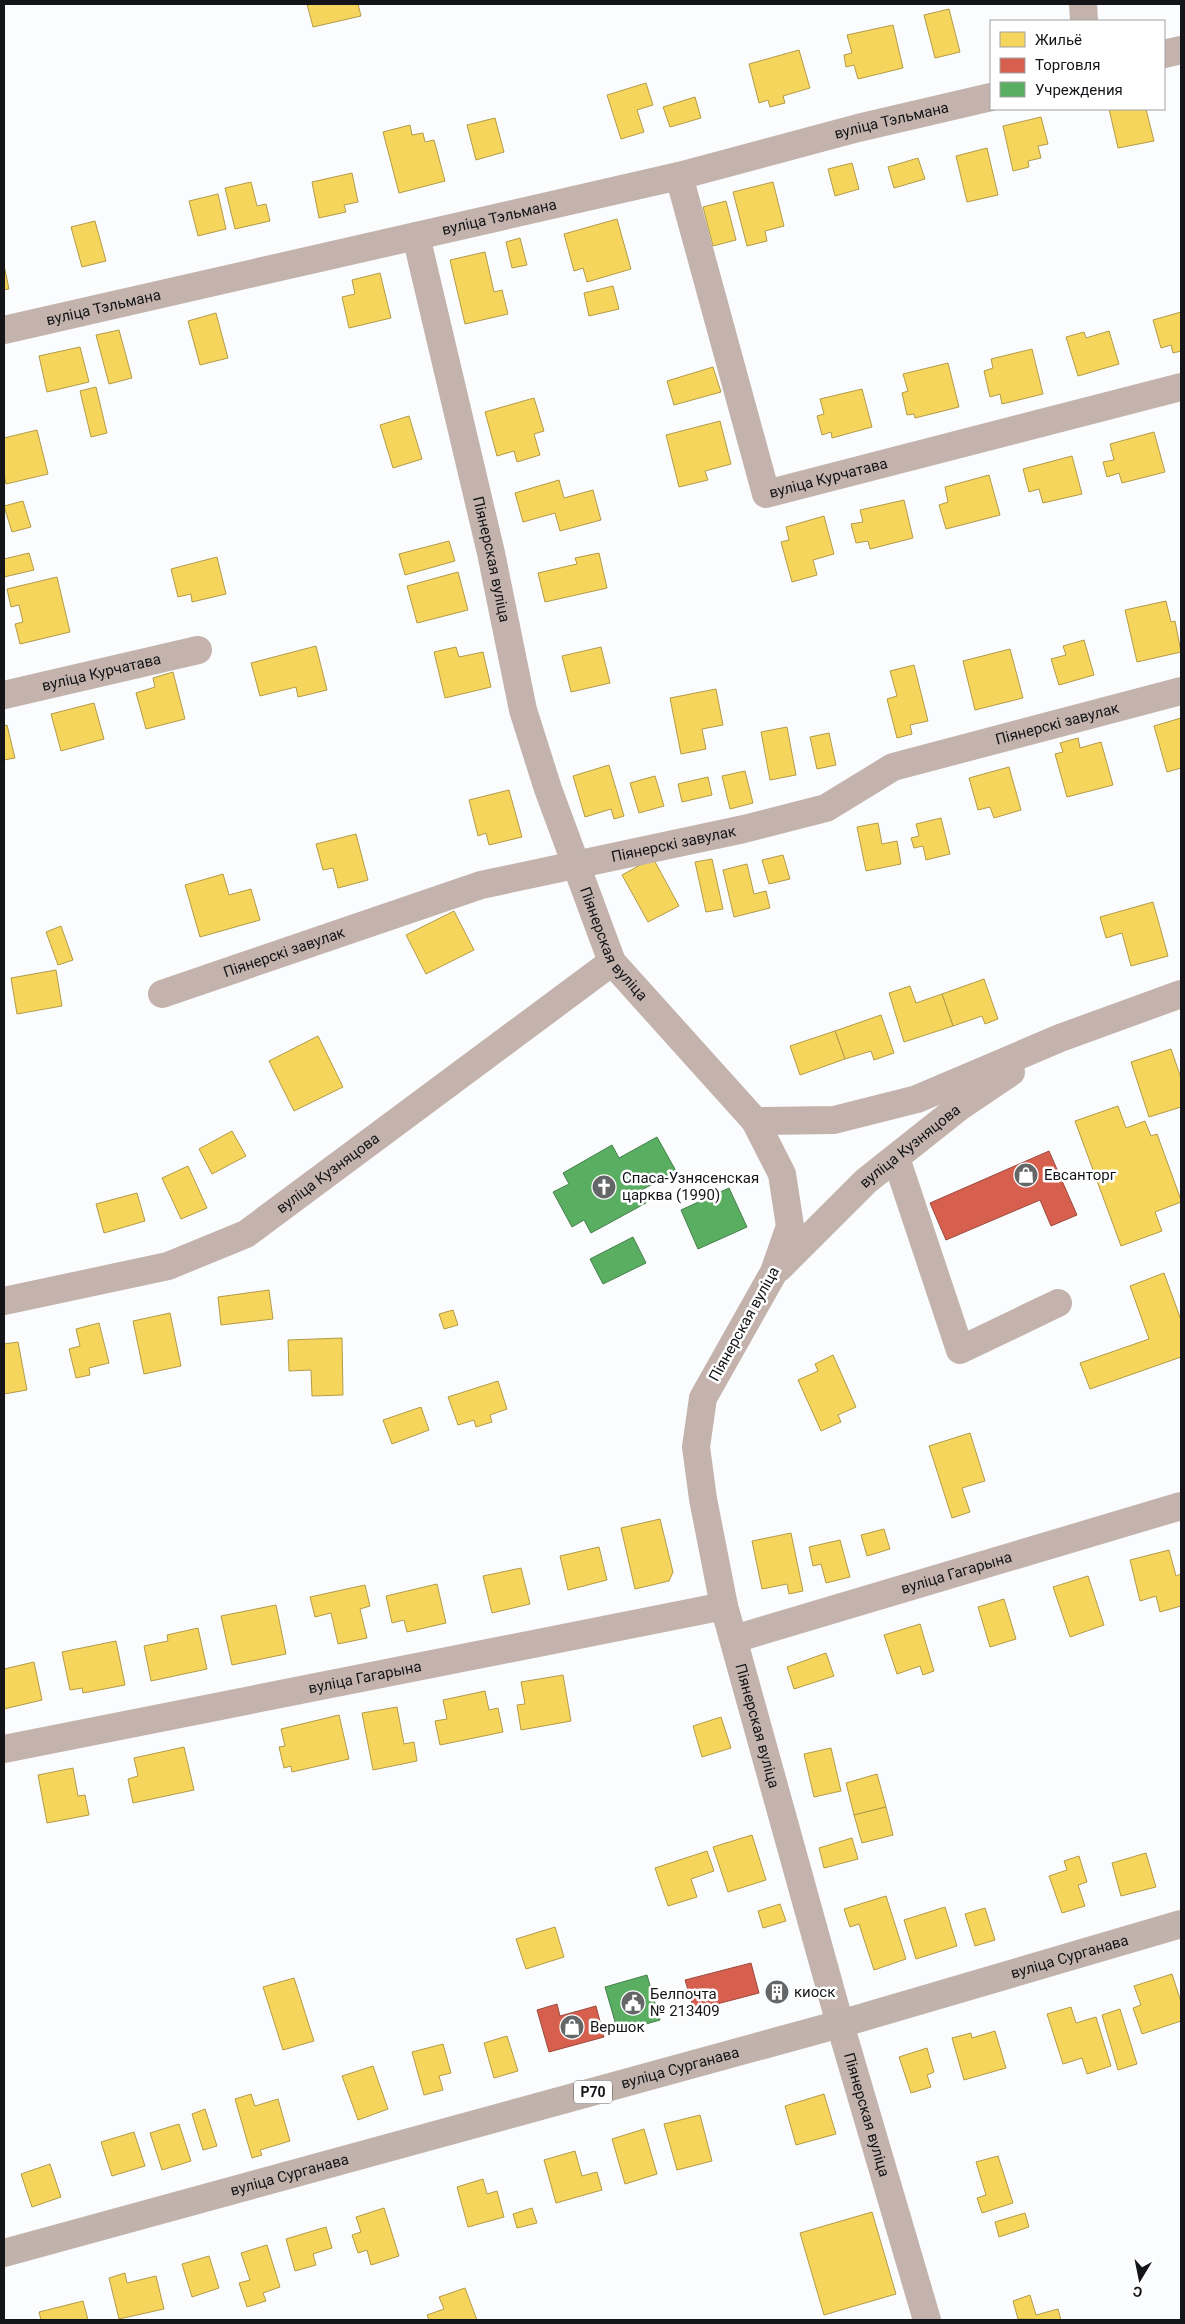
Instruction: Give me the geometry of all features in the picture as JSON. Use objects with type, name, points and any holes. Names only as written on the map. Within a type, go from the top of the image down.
[{"type":"main road","name":"вуліца Сурганава","points":[[4,2253],[840,2024],[1181,1924]]},
{"type":"street","points":[[1083,4],[1084,20]]},
{"type":"street","points":[[1165,54],[1181,50]]},
{"type":"street","name":"вуліца Тэльмана","points":[[4,330],[679,176],[858,128],[990,97]]},
{"type":"street","name":"вуліца Курчатава","points":[[679,176],[766,494],[1181,387]]},
{"type":"street","name":"Піянерская вуліца","points":[[416,236],[490,553],[523,710],[548,789],[612,962],[755,1121],[782,1174],[790,1226],[774,1272],[703,1398],[696,1447],[703,1499],[724,1606],[840,2024],[928,2320]]},
{"type":"street","name":"вуліца Курчатава","points":[[4,695],[198,650]]},
{"type":"street","name":"Піянерскі завулак","points":[[162,994],[481,885],[744,829],[826,808],[894,767],[1181,691]]},
{"type":"street","name":"вуліца Кузняцова","points":[[4,1301],[168,1266],[246,1234],[612,962]]},
{"type":"street","name":"вуліца Кузняцова","points":[[755,1121],[834,1120],[916,1099],[1060,1038],[1181,994]]},
{"type":"street","name":"вуліца Кузняцова","points":[[774,1272],[866,1181],[958,1108],[1060,1038]]},
{"type":"street","points":[[896,1158],[960,1350],[1058,1302]]},
{"type":"street","name":"вуліца Гагарына","points":[[734,1639],[1181,1506]]},
{"type":"street","name":"вуліца Гагарына","points":[[4,1750],[724,1606]]},
{"type":"building: Жильё","points":[[307,4],[358,4],[361,16],[313,27]]},
{"type":"building: Жильё","points":[[949,9],[960,52],[935,58],[924,15]]},
{"type":"building: Жильё","points":[[893,25],[903,68],[858,79],[854,65],[846,67],[844,55],[852,53],[847,35]]},
{"type":"building: Жильё","points":[[799,50],[810,88],[783,96],[785,103],[770,107],[768,100],[759,103],[749,64]]},
{"type":"building: Жильё","points":[[646,83],[653,105],[637,110],[644,132],[621,139],[607,95]]},
{"type":"building: Жильё","points":[[695,97],[701,118],[670,127],[663,107]]},
{"type":"building: Жильё","points":[[1109,110],[1146,110],[1154,141],[1118,148]]},
{"type":"building: Жильё","points":[[1041,117],[1048,144],[1038,146],[1041,158],[1028,161],[1029,167],[1013,171],[1003,126]]},
{"type":"building: Жильё","points":[[495,118],[504,152],[476,160],[467,125]]},
{"type":"building: Жильё","points":[[410,125],[412,135],[423,133],[425,142],[434,140],[445,181],[399,193],[383,132]]},
{"type":"building: Жильё","points":[[987,148],[998,195],[967,202],[956,156]]},
{"type":"building: Жильё","points":[[918,158],[925,179],[894,188],[888,167]]},
{"type":"building: Жильё","points":[[852,163],[859,189],[835,196],[828,169]]},
{"type":"building: Жильё","points":[[352,173],[358,202],[344,205],[346,212],[319,218],[312,182]]},
{"type":"building: Жильё","points":[[251,182],[257,206],[266,204],[270,221],[235,229],[225,188]]},
{"type":"building: Жильё","points":[[773,182],[784,226],[765,231],[767,241],[747,246],[733,192]]},
{"type":"building: Жильё","points":[[218,194],[226,229],[198,236],[189,201]]},
{"type":"building: Жильё","points":[[726,201],[736,240],[713,246],[703,207]]},
{"type":"building: Жильё","points":[[617,219],[631,269],[587,282],[583,268],[574,271],[564,234]]},
{"type":"building: Жильё","points":[[95,221],[106,261],[82,267],[71,227]]},
{"type":"building: Жильё","points":[[520,238],[527,265],[512,268],[506,242]]},
{"type":"building: Жильё","points":[[485,252],[494,292],[502,290],[508,314],[465,324],[450,260]]},
{"type":"building: Жильё","points":[[4,265],[9,289],[4,290]]},
{"type":"building: Жильё","points":[[380,273],[391,318],[349,328],[342,297],[355,294],[352,280]]},
{"type":"building: Жильё","points":[[613,286],[619,309],[589,316],[584,293]]},
{"type":"building: Жильё","points":[[1181,312],[1181,351],[1173,353],[1171,345],[1161,348],[1153,320]]},
{"type":"building: Жильё","points":[[216,313],[228,358],[200,365],[188,321]]},
{"type":"building: Жильё","points":[[119,330],[132,378],[109,384],[96,335]]},
{"type":"building: Жильё","points":[[1109,331],[1119,364],[1078,376],[1066,337],[1084,332],[1086,338]]},
{"type":"building: Жильё","points":[[80,347],[89,382],[47,392],[39,356]]},
{"type":"building: Жильё","points":[[1032,349],[1043,394],[1002,404],[1000,394],[990,397],[984,371],[993,368],[991,359]]},
{"type":"building: Жильё","points":[[948,363],[959,407],[915,418],[914,414],[907,415],[902,393],[908,391],[903,374]]},
{"type":"building: Жильё","points":[[713,367],[721,392],[674,405],[667,381]]},
{"type":"building: Жильё","points":[[96,387],[107,433],[91,437],[80,391]]},
{"type":"building: Жильё","points":[[862,389],[872,427],[832,438],[831,432],[822,435],[817,416],[824,414],[820,399]]},
{"type":"building: Жильё","points":[[534,398],[544,431],[534,434],[540,455],[517,462],[514,451],[497,456],[485,412]]},
{"type":"building: Жильё","points":[[409,416],[422,459],[393,468],[380,425]]},
{"type":"building: Жильё","points":[[720,421],[731,464],[705,471],[708,480],[679,487],[666,435]]},
{"type":"building: Жильё","points":[[37,430],[48,474],[6,484],[4,475],[4,438]]},
{"type":"building: Жильё","points":[[1154,432],[1165,472],[1122,483],[1119,473],[1107,477],[1103,462],[1114,460],[1110,444]]},
{"type":"building: Жильё","points":[[1072,456],[1082,494],[1043,503],[1039,489],[1029,492],[1023,469]]},
{"type":"building: Жильё","points":[[989,475],[1000,515],[946,529],[939,505],[948,502],[945,487]]},
{"type":"building: Жильё","points":[[559,480],[564,498],[593,490],[601,520],[560,531],[555,513],[523,522],[515,493]]},
{"type":"building: Жильё","points":[[904,500],[913,538],[870,549],[868,541],[856,543],[851,524],[863,522],[860,510]]},
{"type":"building: Жильё","points":[[23,501],[31,527],[12,532],[4,506]]},
{"type":"building: Жильё","points":[[824,516],[834,554],[813,560],[817,575],[792,582],[781,542],[789,540],[786,527]]},
{"type":"building: Жильё","points":[[449,541],[455,561],[405,575],[399,554]]},
{"type":"building: Жильё","points":[[29,553],[34,570],[4,577],[4,559]]},
{"type":"building: Жильё","points":[[599,553],[607,588],[545,602],[538,573],[577,564],[575,558]]},
{"type":"building: Жильё","points":[[217,557],[226,594],[192,602],[191,594],[178,597],[171,569]]},
{"type":"building: Жильё","points":[[458,572],[468,610],[417,623],[407,586]]},
{"type":"building: Жильё","points":[[57,577],[70,632],[20,644],[15,624],[23,622],[19,605],[11,607],[7,589]]},
{"type":"building: Жильё","points":[[1166,601],[1171,622],[1175,621],[1181,652],[1137,662],[1125,610]]},
{"type":"building: Жильё","points":[[1084,640],[1094,675],[1059,685],[1051,659],[1066,655],[1063,646]]},
{"type":"building: Жильё","points":[[316,646],[327,690],[298,697],[296,687],[260,696],[251,663]]},
{"type":"building: Жильё","points":[[456,647],[459,657],[483,652],[491,687],[445,698],[434,652]]},
{"type":"building: Жильё","points":[[601,647],[610,683],[571,692],[562,656]]},
{"type":"building: Жильё","points":[[1010,649],[1023,698],[975,710],[963,661]]},
{"type":"building: Жильё","points":[[914,665],[928,721],[910,725],[912,734],[897,738],[887,699],[897,696],[890,671]]},
{"type":"building: Жильё","points":[[173,672],[185,719],[146,729],[136,693],[155,687],[153,678]]},
{"type":"building: Жильё","points":[[716,689],[723,725],[702,729],[706,749],[681,754],[670,698]]},
{"type":"building: Жильё","points":[[94,703],[104,739],[61,751],[51,714]]},
{"type":"building: Жильё","points":[[1181,718],[1181,768],[1167,772],[1154,726]]},
{"type":"building: Жильё","points":[[7,725],[15,758],[4,760],[4,726]]},
{"type":"building: Жильё","points":[[787,727],[796,775],[770,780],[761,732]]},
{"type":"building: Жильё","points":[[829,733],[836,765],[817,769],[810,737]]},
{"type":"building: Жильё","points":[[1078,738],[1080,748],[1101,742],[1113,785],[1067,797],[1055,754],[1063,752],[1060,743]]},
{"type":"building: Жильё","points":[[609,765],[624,816],[614,819],[611,809],[585,817],[573,776]]},
{"type":"building: Жильё","points":[[1009,767],[1021,810],[994,818],[990,807],[978,810],[969,778]]},
{"type":"building: Жильё","points":[[745,771],[753,803],[730,809],[722,776]]},
{"type":"building: Жильё","points":[[655,776],[664,806],[639,813],[630,783]]},
{"type":"building: Жильё","points":[[708,777],[712,795],[682,802],[678,784]]},
{"type":"building: Жильё","points":[[509,790],[522,837],[489,845],[486,833],[478,836],[469,800]]},
{"type":"building: Жильё","points":[[941,818],[950,854],[926,860],[923,846],[914,848],[911,838],[919,836],[916,824]]},
{"type":"building: Жильё","points":[[878,823],[882,844],[897,841],[901,864],[866,871],[857,827]]},
{"type":"building: Жильё","points":[[356,834],[368,880],[338,888],[333,868],[323,870],[316,844]]},
{"type":"building: Жильё","points":[[783,855],[790,879],[769,884],[762,860]]},
{"type":"building: Жильё","points":[[653,858],[679,906],[648,922],[622,875]]},
{"type":"building: Жильё","points":[[712,859],[723,909],[706,912],[695,862]]},
{"type":"building: Жильё","points":[[747,864],[754,894],[766,891],[770,908],[734,917],[723,870]]},
{"type":"building: Жильё","points":[[223,874],[229,895],[251,889],[260,920],[200,937],[185,885]]},
{"type":"building: Жильё","points":[[1153,902],[1168,956],[1131,966],[1122,933],[1106,938],[1100,917]]},
{"type":"building: Жильё","points":[[454,911],[474,950],[426,974],[406,935]]},
{"type":"building: Жильё","points":[[61,926],[73,960],[58,965],[46,932]]},
{"type":"building: Жильё","points":[[56,970],[62,1006],[17,1014],[11,978]]},
{"type":"building: Жильё","points":[[984,979],[998,1019],[985,1024],[982,1016],[953,1026],[942,994]]},
{"type":"building: Жильё","points":[[910,986],[916,1003],[942,994],[953,1026],[904,1042],[889,993]]},
{"type":"building: Жильё","points":[[881,1015],[894,1053],[874,1060],[871,1051],[845,1059],[835,1031]]},
{"type":"building: Жильё","points":[[835,1031],[845,1059],[800,1075],[790,1046]]},
{"type":"building: Жильё","points":[[318,1036],[343,1087],[294,1111],[269,1061]]},
{"type":"building: Жильё","points":[[1171,1049],[1181,1078],[1181,1107],[1149,1117],[1131,1062]]},
{"type":"building: Жильё","points":[[1118,1106],[1126,1128],[1145,1121],[1151,1136],[1157,1134],[1181,1200],[1181,1202],[1155,1212],[1162,1231],[1121,1246],[1075,1121]]},
{"type":"building: Жильё","points":[[232,1131],[246,1156],[212,1174],[199,1149]]},
{"type":"building: Жильё","points":[[188,1166],[207,1208],[181,1219],[162,1178]]},
{"type":"building: Жильё","points":[[137,1193],[145,1221],[104,1233],[96,1204]]},
{"type":"building: Жильё","points":[[1164,1273],[1181,1320],[1181,1357],[1090,1389],[1080,1363],[1149,1339],[1130,1286]]},
{"type":"building: Жильё","points":[[269,1290],[273,1319],[221,1325],[218,1297]]},
{"type":"building: Жильё","points":[[453,1310],[458,1325],[444,1329],[439,1314]]},
{"type":"building: Жильё","points":[[170,1313],[181,1366],[144,1374],[133,1321]]},
{"type":"building: Жильё","points":[[99,1323],[109,1363],[89,1368],[90,1375],[76,1378],[69,1349],[80,1346],[76,1329]]},
{"type":"building: Жильё","points":[[342,1338],[343,1395],[312,1396],[311,1370],[289,1371],[288,1340]]},
{"type":"building: Жильё","points":[[18,1342],[27,1390],[4,1394],[4,1344]]},
{"type":"building: Жильё","points":[[833,1355],[856,1407],[838,1415],[841,1422],[821,1431],[798,1380],[818,1371],[815,1364]]},
{"type":"building: Жильё","points":[[498,1381],[507,1409],[490,1415],[492,1422],[476,1427],[474,1420],[458,1425],[448,1397]]},
{"type":"building: Жильё","points":[[421,1407],[429,1430],[392,1444],[383,1420]]},
{"type":"building: Жильё","points":[[970,1433],[985,1481],[962,1488],[970,1512],[952,1518],[929,1446]]},
{"type":"building: Жильё","points":[[660,1519],[673,1572],[669,1581],[635,1589],[621,1528]]},
{"type":"building: Жильё","points":[[884,1529],[890,1549],[867,1556],[861,1535]]},
{"type":"building: Жильё","points":[[791,1533],[803,1591],[789,1594],[787,1584],[762,1589],[752,1541]]},
{"type":"building: Жильё","points":[[840,1540],[850,1577],[826,1583],[821,1564],[813,1566],[809,1547]]},
{"type":"building: Жильё","points":[[599,1547],[607,1580],[568,1590],[560,1556]]},
{"type":"building: Жильё","points":[[1169,1550],[1176,1576],[1181,1574],[1181,1606],[1160,1612],[1156,1596],[1140,1601],[1130,1560]]},
{"type":"building: Жильё","points":[[521,1568],[530,1604],[492,1613],[483,1576]]},
{"type":"building: Жильё","points":[[1088,1576],[1104,1625],[1070,1637],[1053,1587]]},
{"type":"building: Жильё","points":[[437,1584],[446,1623],[407,1632],[404,1620],[392,1623],[386,1596]]},
{"type":"building: Жильё","points":[[365,1585],[370,1606],[360,1609],[367,1638],[338,1644],[331,1613],[315,1617],[310,1597]]},
{"type":"building: Жильё","points":[[1004,1599],[1016,1639],[990,1647],[978,1607]]},
{"type":"building: Жильё","points":[[276,1605],[286,1654],[232,1665],[221,1616]]},
{"type":"building: Жильё","points":[[920,1624],[934,1671],[923,1675],[920,1666],[897,1674],[884,1635]]},
{"type":"building: Жильё","points":[[198,1628],[207,1669],[151,1681],[144,1646],[168,1641],[167,1635]]},
{"type":"building: Жильё","points":[[116,1641],[125,1685],[83,1693],[82,1688],[70,1690],[62,1652]]},
{"type":"building: Жильё","points":[[826,1653],[834,1676],[794,1689],[787,1667]]},
{"type":"building: Жильё","points":[[34,1662],[42,1700],[4,1709],[4,1669]]},
{"type":"building: Жильё","points":[[563,1675],[571,1721],[521,1730],[517,1705],[525,1704],[521,1682]]},
{"type":"building: Жильё","points":[[485,1691],[489,1710],[498,1708],[503,1732],[440,1745],[435,1721],[447,1719],[443,1700]]},
{"type":"building: Жильё","points":[[397,1707],[404,1744],[414,1742],[417,1761],[373,1770],[362,1713]]},
{"type":"building: Жильё","points":[[339,1715],[349,1759],[292,1772],[291,1766],[284,1768],[279,1747],[285,1746],[281,1729]]},
{"type":"building: Жильё","points":[[721,1717],[731,1748],[702,1757],[693,1726]]},
{"type":"building: Жильё","points":[[184,1747],[194,1790],[133,1803],[128,1779],[138,1776],[134,1758]]},
{"type":"building: Жильё","points":[[831,1748],[841,1791],[814,1797],[804,1754]]},
{"type":"building: Жильё","points":[[73,1768],[78,1796],[85,1795],[89,1815],[47,1823],[38,1775]]},
{"type":"building: Жильё","points":[[877,1774],[886,1807],[854,1815],[846,1783]]},
{"type":"building: Жильё","points":[[886,1807],[893,1835],[862,1843],[854,1815]]},
{"type":"building: Жильё","points":[[752,1835],[766,1880],[728,1892],[713,1847]]},
{"type":"building: Жильё","points":[[852,1838],[858,1859],[824,1868],[819,1848]]},
{"type":"building: Жильё","points":[[707,1851],[714,1871],[691,1879],[697,1897],[668,1906],[655,1868]]},
{"type":"building: Жильё","points":[[1146,1853],[1156,1887],[1121,1896],[1112,1863]]},
{"type":"building: Жильё","points":[[1079,1856],[1087,1882],[1078,1885],[1085,1906],[1062,1913],[1049,1876],[1067,1870],[1064,1861]]},
{"type":"building: Жильё","points":[[886,1896],[906,1959],[874,1970],[859,1924],[850,1927],[844,1909]]},
{"type":"building: Жильё","points":[[780,1904],[786,1921],[763,1928],[758,1911]]},
{"type":"building: Жильё","points":[[945,1907],[957,1946],[916,1959],[904,1920]]},
{"type":"building: Жильё","points":[[985,1908],[995,1940],[975,1946],[965,1914]]},
{"type":"building: Жильё","points":[[555,1927],[564,1957],[526,1969],[516,1939]]},
{"type":"building: Жильё","points":[[1172,1974],[1181,2002],[1181,2021],[1142,2034],[1133,2008],[1141,2005],[1134,1986]]},
{"type":"building: Жильё","points":[[294,1978],[314,2041],[283,2050],[263,1987]]},
{"type":"building: Жильё","name":"киоск","points":[[783,1984],[786,1996],[772,2000],[768,1988]]},
{"type":"building: Жильё","points":[[1071,2007],[1076,2023],[1096,2017],[1111,2066],[1087,2074],[1082,2058],[1063,2064],[1047,2014]]},
{"type":"building: Жильё","points":[[1120,2009],[1137,2064],[1118,2070],[1102,2015]]},
{"type":"building: Жильё","points":[[995,2031],[1006,2068],[964,2080],[952,2038],[971,2033],[972,2038]]},
{"type":"building: Жильё","points":[[507,2036],[518,2071],[494,2078],[484,2043]]},
{"type":"building: Жильё","points":[[443,2044],[451,2073],[439,2076],[443,2090],[424,2095],[412,2052]]},
{"type":"building: Жильё","points":[[927,2048],[934,2072],[927,2075],[931,2087],[911,2093],[899,2057]]},
{"type":"building: Жильё","points":[[373,2066],[388,2109],[358,2120],[342,2076]]},
{"type":"building: Жильё","points":[[251,2094],[255,2106],[278,2099],[290,2141],[260,2150],[262,2155],[252,2158],[235,2099]]},
{"type":"building: Жильё","points":[[824,2094],[836,2134],[796,2145],[785,2106]]},
{"type":"building: Жильё","points":[[205,2109],[217,2146],[203,2150],[192,2114]]},
{"type":"building: Жильё","points":[[700,2115],[712,2161],[677,2170],[664,2124]]},
{"type":"building: Жильё","points":[[179,2124],[191,2161],[162,2170],[150,2133]]},
{"type":"building: Жильё","points":[[644,2129],[657,2174],[625,2184],[612,2139]]},
{"type":"building: Жильё","points":[[134,2132],[145,2166],[112,2176],[101,2142]]},
{"type":"building: Жильё","points":[[575,2151],[582,2176],[597,2172],[602,2190],[556,2203],[544,2160]]},
{"type":"building: Жильё","points":[[998,2156],[1013,2203],[982,2213],[977,2198],[986,2195],[976,2162]]},
{"type":"building: Жильё","points":[[50,2164],[61,2197],[32,2207],[21,2174]]},
{"type":"building: Жильё","points":[[483,2179],[487,2194],[497,2191],[504,2217],[468,2227],[457,2187]]},
{"type":"building: Жильё","points":[[384,2208],[399,2256],[371,2265],[367,2250],[358,2253],[352,2235],[361,2232],[356,2217]]},
{"type":"building: Жильё","points":[[532,2208],[537,2223],[517,2228],[513,2214]]},
{"type":"building: Жильё","points":[[872,2212],[896,2294],[824,2315],[800,2233]]},
{"type":"building: Жильё","points":[[1025,2213],[1029,2227],[999,2237],[995,2222]]},
{"type":"building: Жильё","points":[[326,2227],[332,2248],[313,2254],[316,2265],[295,2271],[286,2239]]},
{"type":"building: Жильё","points":[[267,2245],[280,2287],[263,2293],[266,2301],[247,2307],[239,2283],[250,2280],[241,2253]]},
{"type":"building: Жильё","points":[[209,2256],[219,2288],[192,2297],[182,2264]]},
{"type":"building: Жильё","points":[[125,2273],[127,2283],[156,2276],[164,2309],[119,2319],[109,2278]]},
{"type":"building: Жильё","points":[[465,2288],[477,2320],[429,2320],[427,2315],[444,2309],[439,2297]]},
{"type":"building: Жильё","points":[[1030,2295],[1036,2315],[1058,2309],[1061,2320],[1018,2319],[1013,2301]]},
{"type":"building: Жильё","points":[[83,2301],[88,2320],[41,2320],[39,2312]]},
{"type":"building: Торговля","name":"Евсанторг","points":[[1049,1151],[1077,1215],[1051,1226],[1040,1200],[946,1240],[930,1203]]},
{"type":"building: Торговля","points":[[751,1963],[759,1993],[694,2010],[685,1980]]},
{"type":"building: Торговля","name":"Вершок","points":[[557,2004],[560,2016],[596,2006],[604,2037],[549,2052],[537,2010]]},
{"type":"building: Учреждения","name":"Спаса-Узнясенская царква (1990)","points":[[657,1137],[676,1171],[640,1191],[646,1203],[591,1233],[584,1220],[572,1227],[553,1192],[569,1184],[563,1173],[612,1145],[619,1158]]},
{"type":"building: Учреждения","points":[[729,1188],[747,1227],[698,1249],[681,1210]]},
{"type":"building: Учреждения","points":[[633,1237],[646,1263],[603,1284],[590,1259]]},
{"type":"building: Учреждения","name":"Белпочта № 213409","points":[[647,1975],[660,2020],[618,2032],[605,1987]]},
{"type":"place","name":"Евсанторг","points":[[1026,1175]]},
{"type":"place","name":"Спаса-Узнясенская царква (1990)","points":[[604,1187]]},
{"type":"place","name":"киоск","points":[[777,1992]]},
{"type":"place","name":"Белпочта № 213409","points":[[633,2003]]},
{"type":"place","name":"Вершок","points":[[572,2027]]}]
